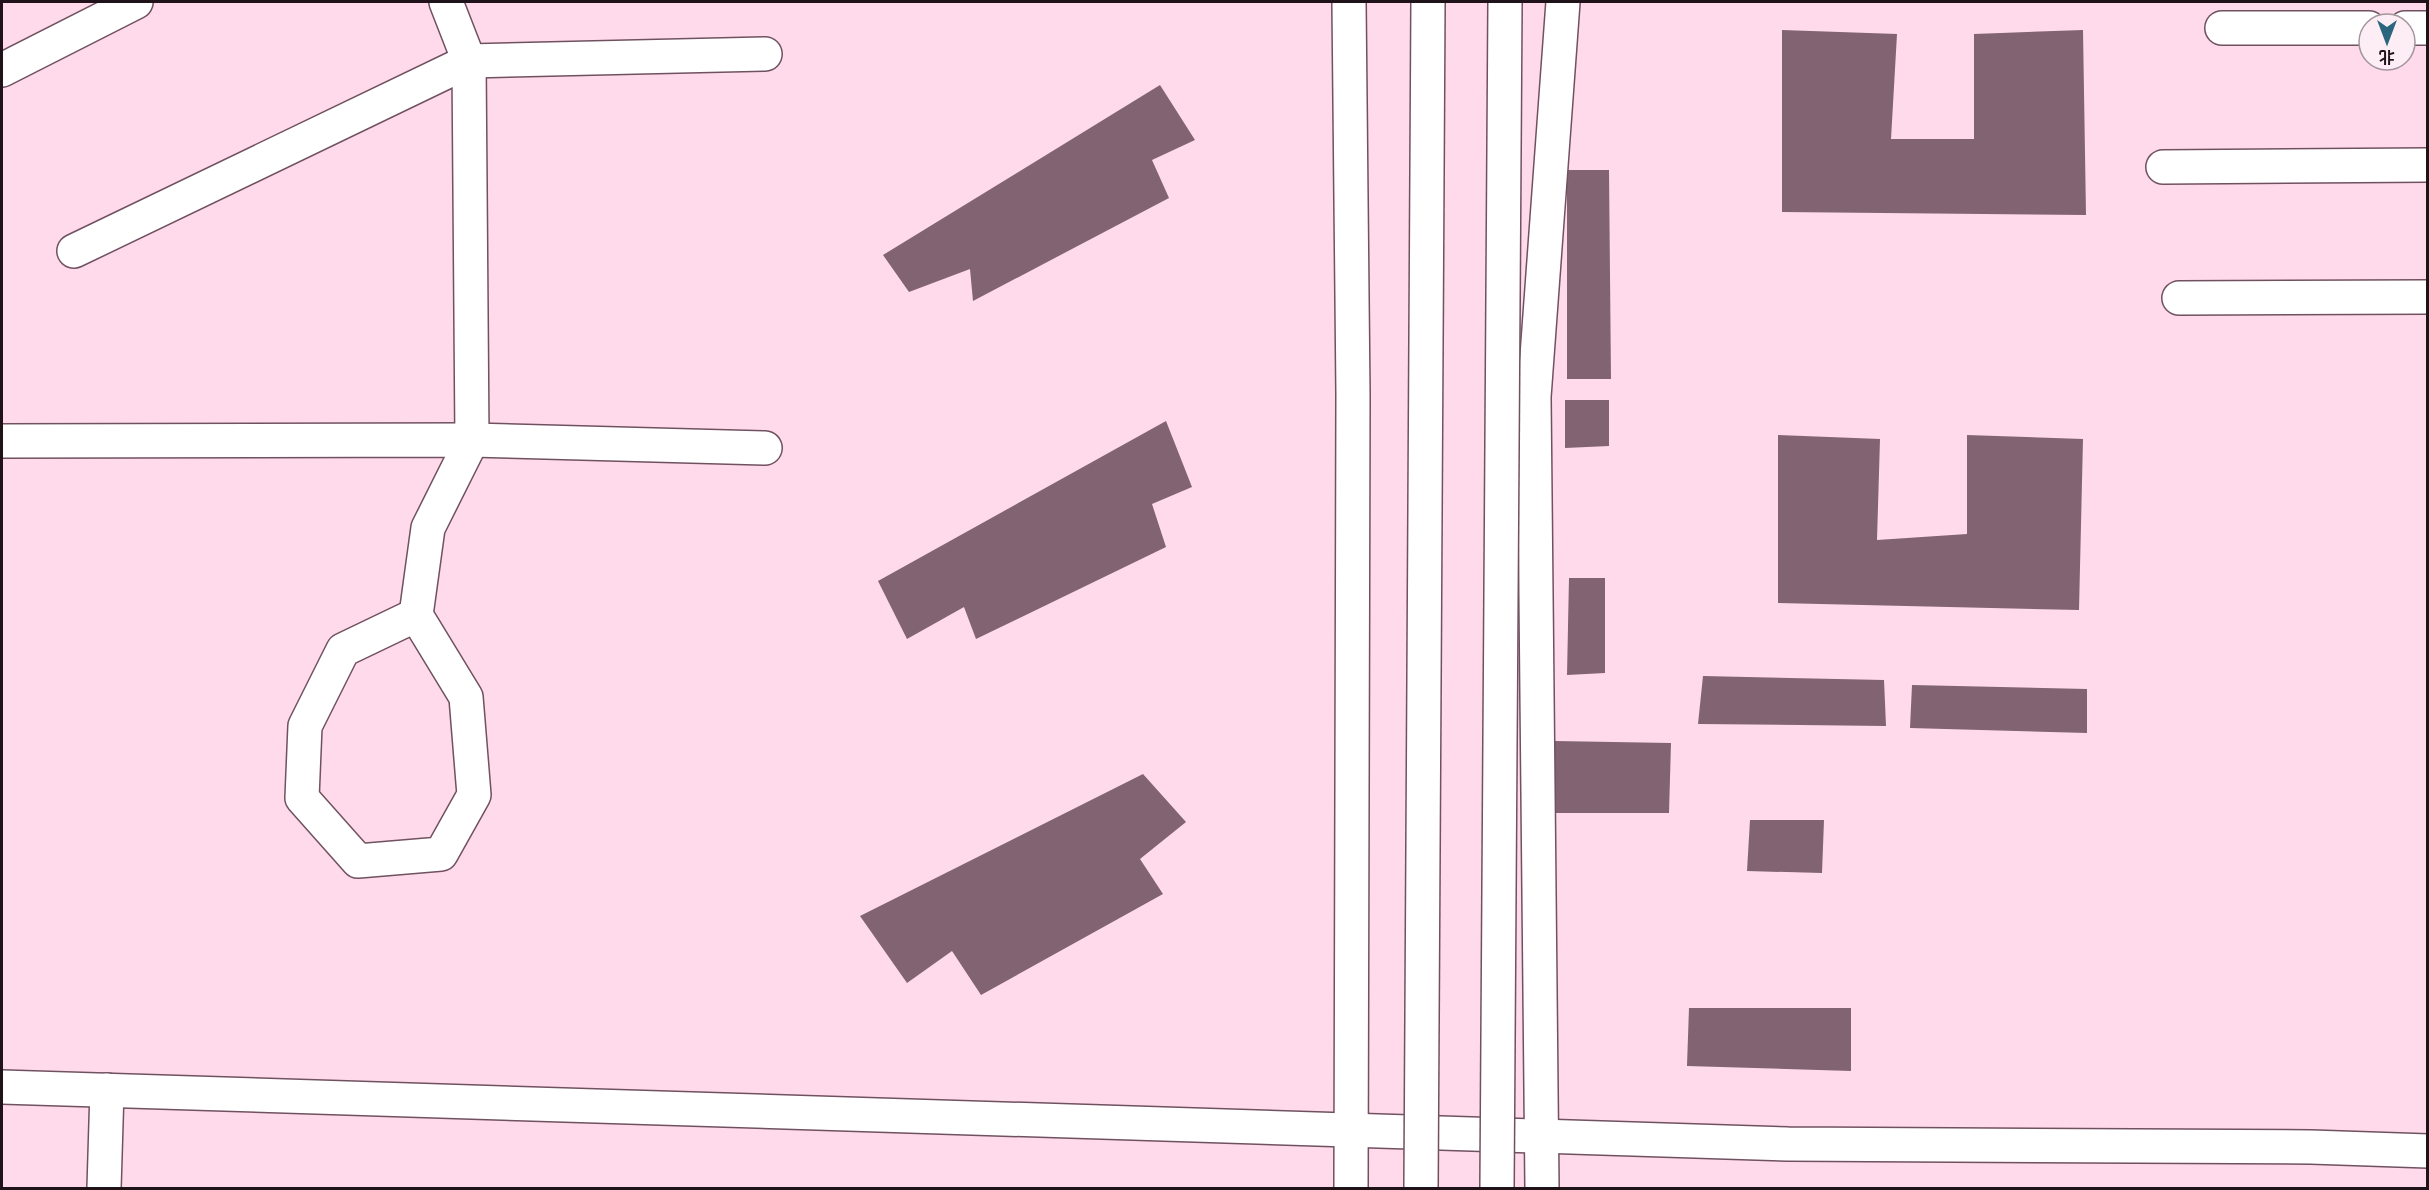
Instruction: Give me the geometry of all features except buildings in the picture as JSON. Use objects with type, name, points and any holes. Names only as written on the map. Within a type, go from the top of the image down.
[{"type":"main road","points":[[2,70],[136,2]]},
{"type":"main road","points":[[416,615],[343,650],[305,726],[302,798],[358,861],[441,854],[474,795],[466,697],[416,615],[428,528],[472,440],[469,61],[446,2]]},
{"type":"main road","points":[[1349,2],[1353,395],[1351,1188]]},
{"type":"main road","points":[[1421,1188],[1428,2]]},
{"type":"main road","points":[[1497,1188],[1505,2]]},
{"type":"main road","points":[[1542,1188],[1534,397],[1563,2]]},
{"type":"main road","points":[[2222,28],[2357,28]]},
{"type":"main road","points":[[74,251],[469,61],[765,54]]},
{"type":"main road","points":[[2163,167],[2427,165]]},
{"type":"main road","points":[[2179,298],[2427,297]]},
{"type":"main road","points":[[2,441],[472,440],[765,448]]},
{"type":"main road","points":[[2,1087],[1352,1131],[1542,1134],[1788,1144],[2311,1147],[2427,1151]]},
{"type":"main road","points":[[104,1188],[107,1090]]}]
